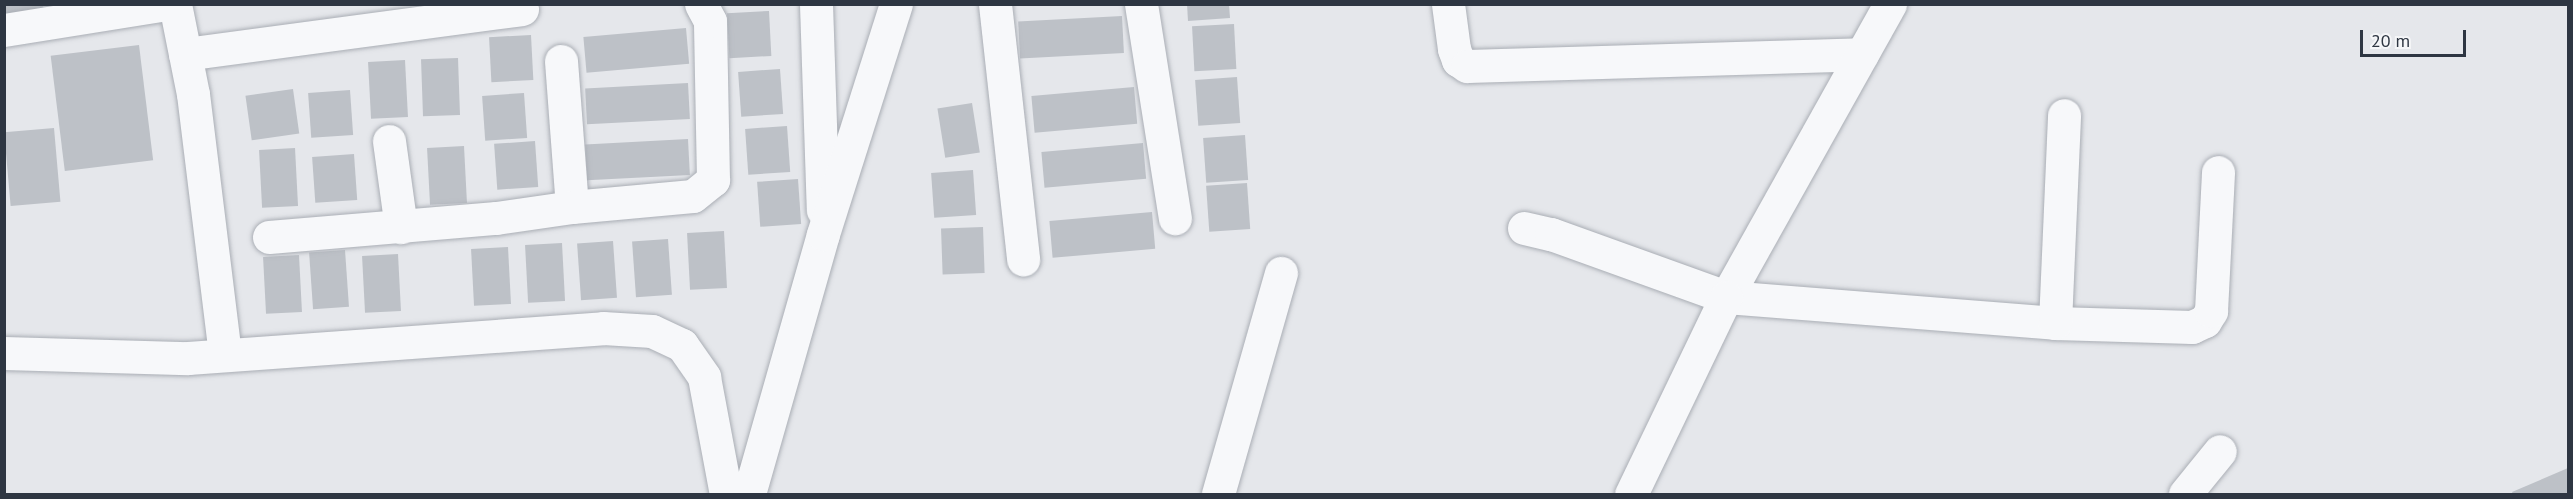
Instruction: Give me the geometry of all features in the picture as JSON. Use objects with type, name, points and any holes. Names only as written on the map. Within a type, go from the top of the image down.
[{"type":"street","points":[[4,30],[167,4]]},
{"type":"street","points":[[175,4],[185,54],[225,355]]},
{"type":"street","points":[[269,237],[402,227],[572,207],[693,196],[713,180],[710,21],[702,4]]},
{"type":"street","points":[[816,4],[823,234]]},
{"type":"street","points":[[749,495],[823,234],[896,4]]},
{"type":"street","points":[[995,4],[1023,259]]},
{"type":"street","points":[[1141,4],[1175,218]]},
{"type":"street","points":[[1448,4],[1454,49],[1458,60],[1467,66],[1862,54]]},
{"type":"street","points":[[1631,495],[1726,297],[1890,4]]},
{"type":"street","points":[[185,54],[522,9]]},
{"type":"street","points":[[561,62],[572,207]]},
{"type":"street","points":[[2055,323],[2064,115]]},
{"type":"street","points":[[389,141],[402,227]]},
{"type":"street","points":[[1524,228],[1726,297],[2055,323],[2192,327],[2205,321],[2211,311],[2218,172]]},
{"type":"street","points":[[1218,495],[1281,273]]},
{"type":"street","points":[[4,353],[188,358],[603,328],[652,331],[682,345],[704,376],[726,495]]},
{"type":"street","points":[[2185,495],[2220,451]]},
{"type":"building","points":[[4,4],[43,4],[44,18],[4,22]]},
{"type":"building","points":[[1187,4],[1229,4],[1230,18],[1188,21]]},
{"type":"building","points":[[769,11],[771,56],[729,58],[727,13]]},
{"type":"building","points":[[1122,16],[1124,53],[1020,58],[1018,21]]},
{"type":"building","points":[[1234,24],[1236,69],[1194,71],[1192,26]]},
{"type":"building","points":[[686,28],[689,64],[587,73],[583,37]]},
{"type":"building","points":[[531,35],[533,80],[491,82],[489,37]]},
{"type":"building","points":[[139,45],[153,160],[65,171],[51,56]]},
{"type":"building","points":[[458,58],[460,115],[423,116],[421,59]]},
{"type":"building","points":[[405,60],[408,117],[371,119],[368,62]]},
{"type":"building","points":[[780,69],[783,114],[741,117],[738,72]]},
{"type":"building","points":[[1237,77],[1240,123],[1198,126],[1195,80]]},
{"type":"building","points":[[688,83],[690,119],[587,124],[585,88]]},
{"type":"building","points":[[1134,87],[1137,124],[1035,133],[1031,96]]},
{"type":"building","points":[[293,89],[299,134],[252,140],[245,96]]},
{"type":"building","points":[[350,90],[353,135],[311,138],[308,93]]},
{"type":"building","points":[[524,93],[527,138],[485,141],[482,96]]},
{"type":"building","points":[[972,103],[980,152],[945,158],[937,108]]},
{"type":"building","points":[[787,126],[790,172],[748,175],[745,129]]},
{"type":"building","points":[[54,128],[60,202],[11,206],[4,132]]},
{"type":"building","points":[[1245,135],[1248,180],[1206,183],[1203,138]]},
{"type":"building","points":[[688,139],[690,175],[587,180],[585,144]]},
{"type":"building","points":[[535,141],[538,187],[497,190],[494,144]]},
{"type":"building","points":[[1143,143],[1146,179],[1045,188],[1041,152]]},
{"type":"building","points":[[464,146],[467,203],[430,205],[427,148]]},
{"type":"building","points":[[295,148],[298,206],[262,208],[259,150]]},
{"type":"building","points":[[354,154],[357,200],[315,203],[312,157]]},
{"type":"building","points":[[973,170],[976,215],[934,218],[931,173]]},
{"type":"building","points":[[798,179],[801,224],[760,227],[757,182]]},
{"type":"building","points":[[1247,183],[1250,229],[1209,232],[1206,186]]},
{"type":"building","points":[[1152,212],[1155,249],[1053,258],[1049,221]]},
{"type":"building","points":[[983,227],[985,273],[943,274],[941,228]]},
{"type":"building","points":[[724,231],[727,288],[690,290],[687,233]]},
{"type":"building","points":[[668,239],[672,295],[636,297],[632,242]]},
{"type":"building","points":[[613,241],[617,298],[581,300],[577,244]]},
{"type":"building","points":[[562,243],[565,301],[528,303],[525,245]]},
{"type":"building","points":[[508,247],[511,304],[474,306],[471,249]]},
{"type":"building","points":[[345,250],[349,307],[313,309],[309,253]]},
{"type":"building","points":[[398,254],[401,311],[365,313],[362,256]]},
{"type":"building","points":[[299,255],[302,312],[266,314],[263,257]]},
{"type":"building","points":[[2568,468],[2568,494],[2513,494],[2512,492]]}]
